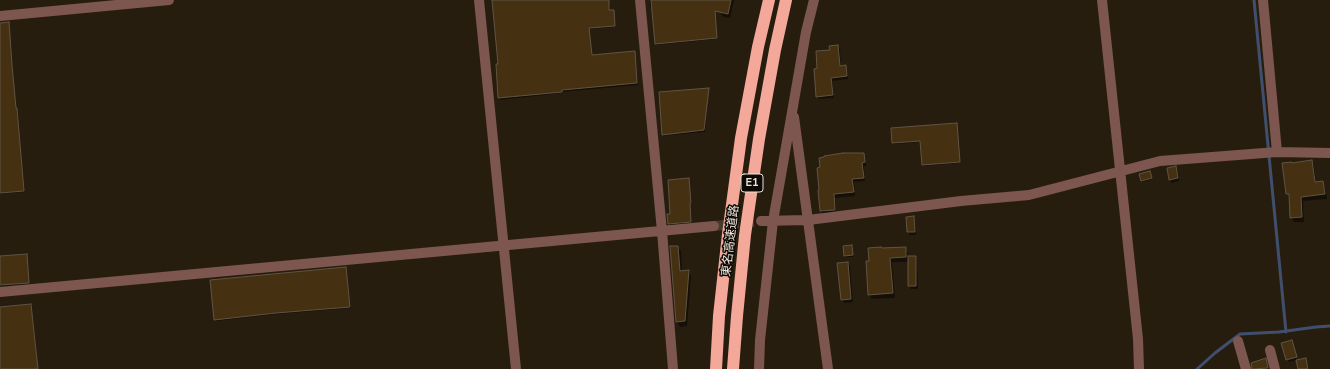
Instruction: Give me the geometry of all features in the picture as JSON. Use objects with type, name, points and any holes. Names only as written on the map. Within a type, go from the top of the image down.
[{"type":"highway","name":"東名高速道路","points":[[716,369],[719,316],[741,138],[758,47],[769,0]]},
{"type":"highway","name":"東名高速道路","points":[[733,369],[736,316],[745,236],[759,140],[775,50],[786,0]]},
{"type":"street","points":[[0,16],[169,0]]},
{"type":"street","points":[[479,0],[516,369]]},
{"type":"street","points":[[640,0],[662,231],[673,369]]},
{"type":"street","points":[[759,369],[760,340],[773,221],[806,32],[814,0]]},
{"type":"street","points":[[1102,0],[1138,339],[1139,369]]},
{"type":"street","points":[[1262,0],[1277,152]]},
{"type":"street","points":[[793,107],[828,369]]},
{"type":"street","points":[[761,221],[808,220],[960,201],[1029,195],[1160,161],[1277,152],[1330,153]]},
{"type":"street","points":[[0,292],[714,226]]},
{"type":"street","points":[[1238,341],[1246,369]]},
{"type":"street","points":[[1270,350],[1275,369]]},
{"type":"building","points":[[492,0],[609,0],[609,10],[614,10],[615,26],[589,28],[592,55],[635,51],[637,83],[498,98],[496,64],[498,64]]},
{"type":"building","points":[[651,0],[731,0],[728,14],[715,11],[717,38],[655,44]]},
{"type":"building","points":[[9,22],[24,191],[0,193],[0,23]]},
{"type":"building","points":[[838,45],[840,66],[846,65],[847,76],[831,78],[833,95],[816,97],[814,69],[817,68],[816,51],[830,50],[829,46]]},
{"type":"building","points":[[709,88],[704,130],[662,135],[659,92]]},
{"type":"building","points":[[957,123],[960,162],[922,165],[920,141],[892,143],[891,128]]},
{"type":"building","points":[[843,153],[864,153],[865,162],[862,163],[864,178],[852,179],[854,192],[834,194],[835,210],[820,211],[817,168],[820,167],[819,158]]},
{"type":"building","points":[[1312,160],[1315,182],[1323,181],[1325,194],[1301,197],[1302,217],[1290,218],[1289,194],[1286,194],[1282,163]]},
{"type":"building","points":[[1176,166],[1178,178],[1169,180],[1167,168]]},
{"type":"building","points":[[1150,171],[1152,178],[1141,181],[1139,174]]},
{"type":"building","points":[[689,178],[691,222],[668,224],[667,214],[670,214],[668,180]]},
{"type":"building","points":[[914,216],[915,232],[907,232],[906,217]]},
{"type":"building","points":[[852,245],[853,255],[844,256],[843,246]]},
{"type":"building","points":[[670,246],[678,246],[680,271],[689,270],[685,321],[676,322]]},
{"type":"building","points":[[906,247],[906,257],[890,258],[893,293],[868,295],[866,261],[869,261],[868,248]]},
{"type":"building","points":[[27,254],[29,283],[0,285],[0,256]]},
{"type":"building","points":[[908,256],[916,256],[916,286],[908,286]]},
{"type":"building","points":[[848,262],[851,299],[841,300],[837,263]]},
{"type":"building","points":[[346,267],[350,307],[214,320],[210,280]]},
{"type":"building","points":[[31,304],[38,369],[0,369],[0,307]]},
{"type":"building","points":[[1292,340],[1297,357],[1286,360],[1281,343]]},
{"type":"building","points":[[1266,358],[1268,368],[1252,369],[1251,363]]},
{"type":"building","points":[[1306,358],[1308,369],[1298,369],[1296,360]]},
{"type":"waterway","points":[[1254,0],[1286,332]]},
{"type":"waterway","points":[[1197,369],[1240,334],[1279,332],[1330,326]]},
{"type":"tunnel","points":[[714,226],[761,221]]}]
